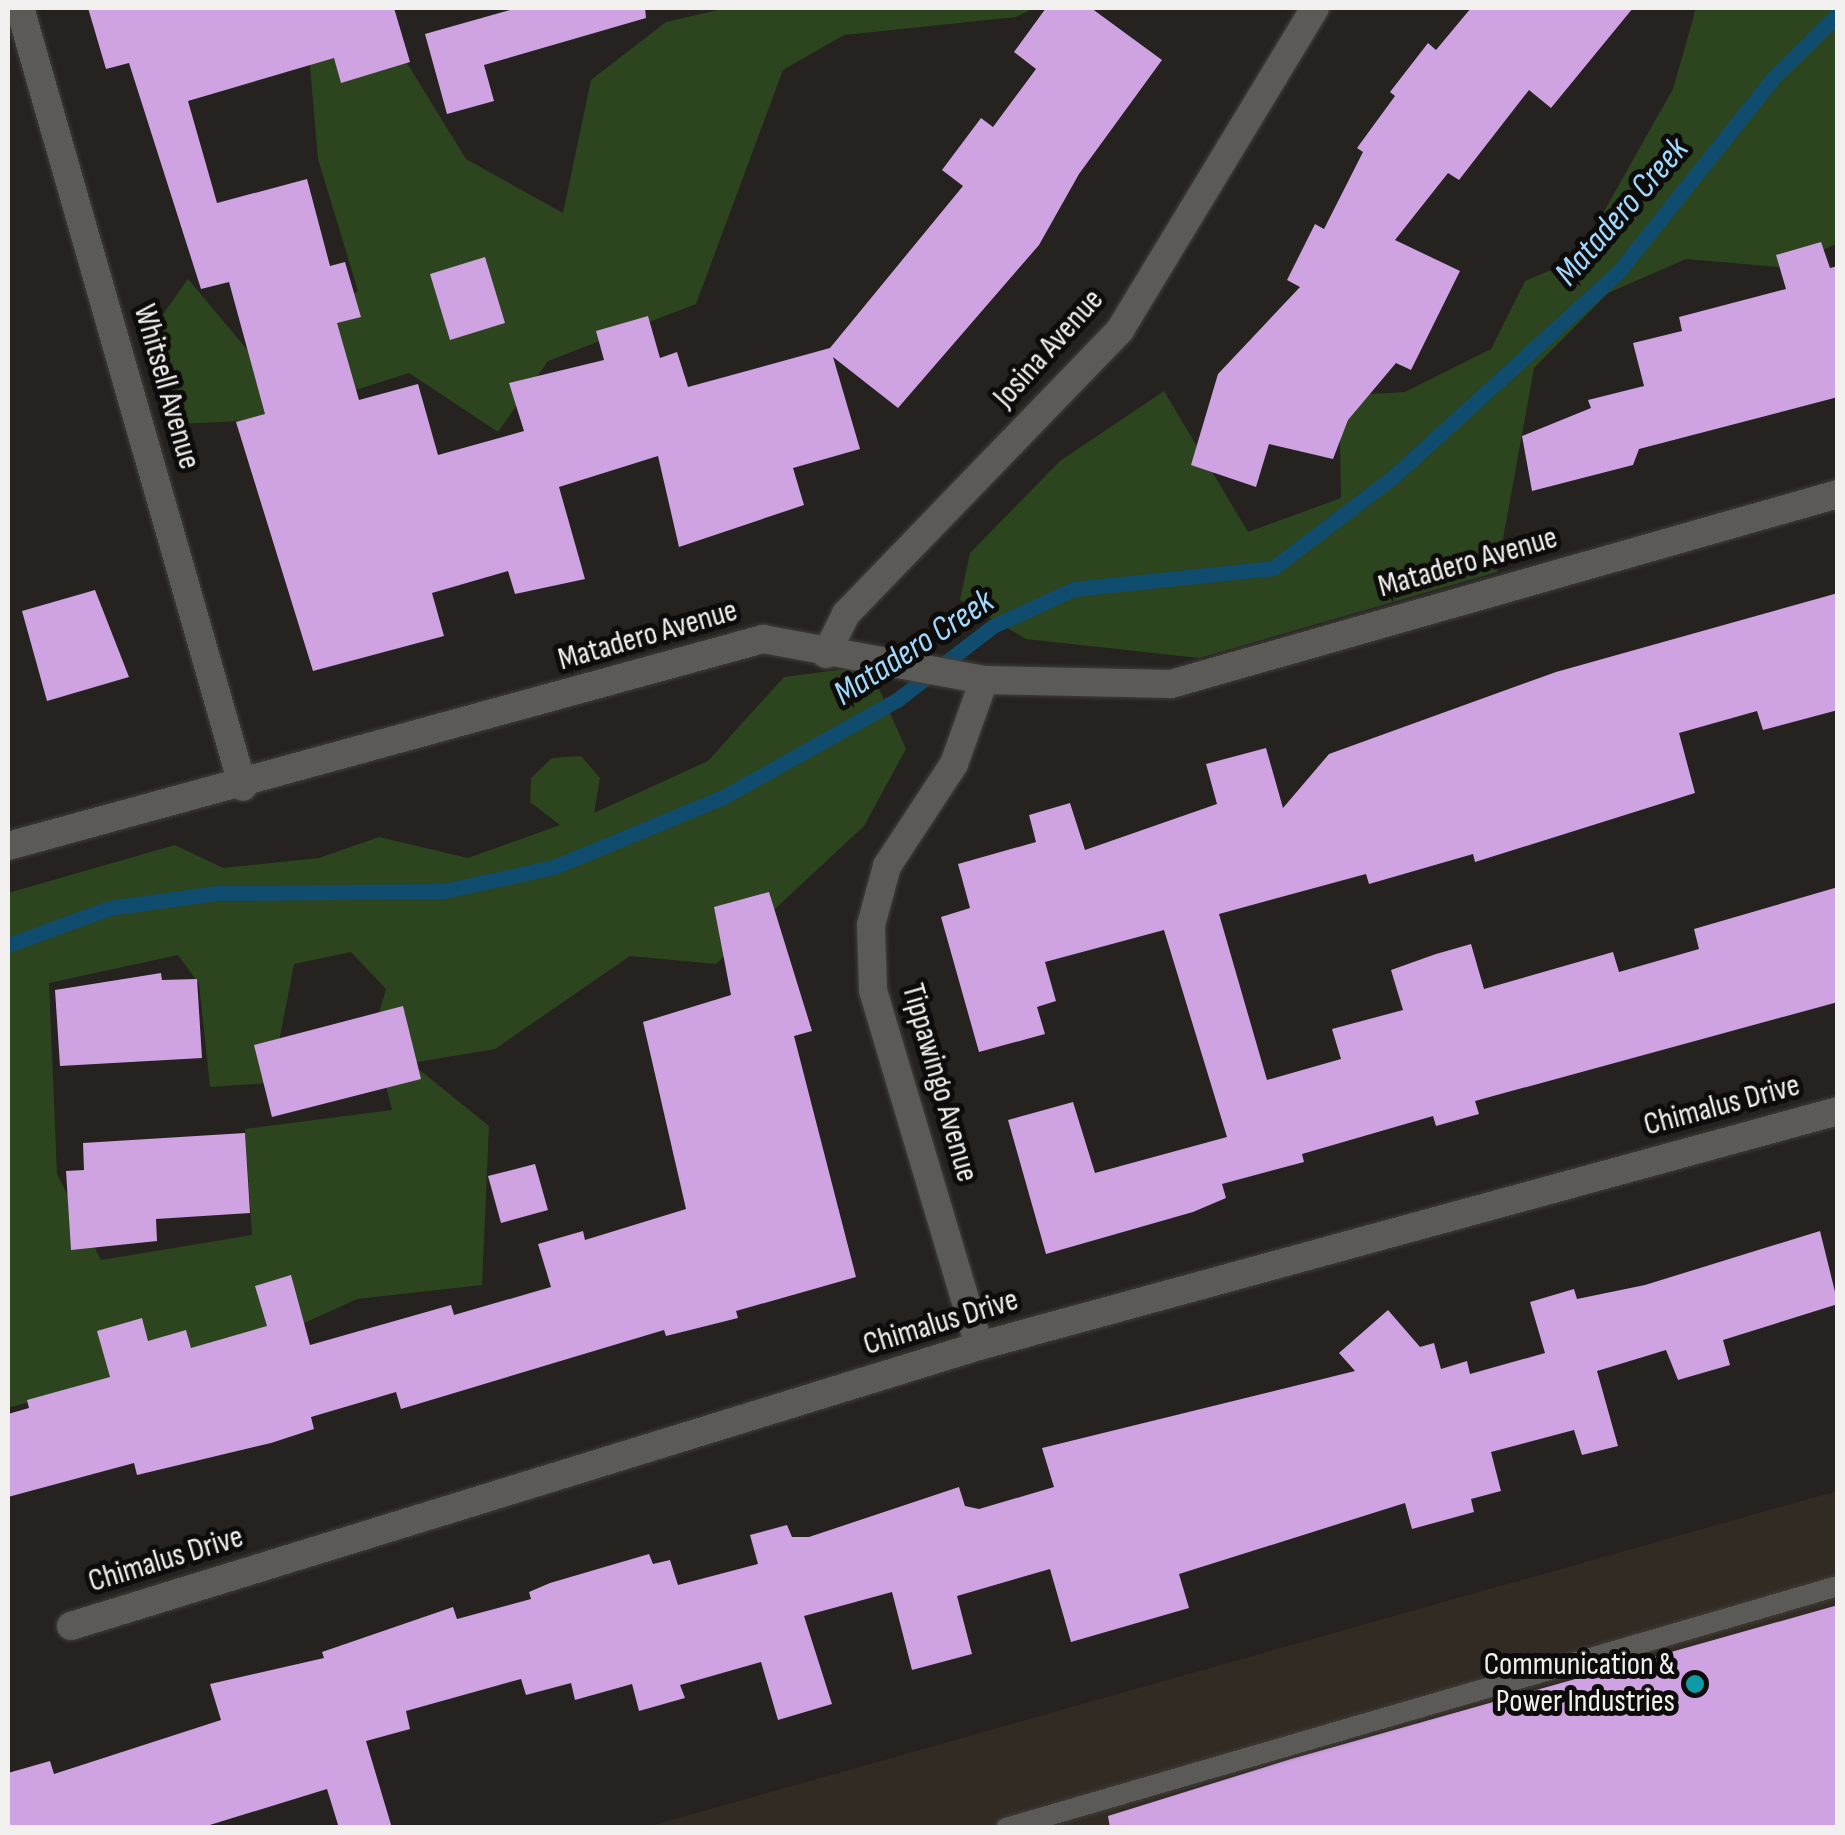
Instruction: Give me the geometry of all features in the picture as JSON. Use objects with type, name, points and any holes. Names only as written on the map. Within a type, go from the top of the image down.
[{"type":"street","name":"Whitsell Avenue","points":[[20,8],[243,787]]},
{"type":"street","name":"Josina Avenue","points":[[826,654],[846,614],[1120,330],[1315,8]]},
{"type":"street","name":"Matadero Avenue","points":[[8,846],[243,787],[764,640],[974,679],[1171,684],[1838,494]]},
{"type":"street","name":"Tippawingo Avenue","points":[[974,679],[954,764],[888,866],[871,925],[873,990],[980,1346]]},
{"type":"street","name":"Chimalus Drive","points":[[71,1626],[980,1346],[1838,1111]]},
{"type":"lane","points":[[1006,1828],[1838,1586]]},
{"type":"shaded area","points":[[1837,1491],[1837,1827],[647,1827]]},
{"type":"green space","points":[[305,8],[373,8],[466,159],[563,213],[591,80],[666,22],[727,8],[1034,8],[1016,17],[844,35],[783,70],[696,304],[548,361],[498,432],[409,373],[261,420],[179,424],[144,341],[188,279],[250,353],[358,291],[318,159]]},
{"type":"green space","points":[[1696,8],[1837,8],[1837,244],[1779,267],[1686,259],[1608,293],[1534,368],[1497,572],[1199,658],[1026,639],[960,600],[970,553],[1060,461],[1164,391],[1248,532],[1341,498],[1339,396],[1405,392],[1491,349],[1525,281],[1577,259],[1673,89]]},
{"type":"green space","points":[[869,666],[906,749],[864,826],[716,964],[630,956],[495,1049],[411,1063],[489,1126],[482,1285],[357,1299],[216,1363],[129,1374],[8,1408],[8,893],[175,845],[223,868],[319,858],[379,837],[468,858],[560,825],[530,802],[531,778],[552,758],[581,756],[600,778],[594,813],[708,761],[784,677]],"holes":[[[351,952],[386,989],[373,1033],[392,1110],[245,1129],[252,1235],[101,1260],[57,1174],[49,983],[178,955],[199,984],[210,1087],[271,1083],[294,964]]]},
{"type":"building","points":[[88,8],[394,8],[410,62],[341,83],[334,58],[188,101],[217,203],[307,179],[330,266],[345,262],[361,317],[337,323],[359,400],[418,384],[438,455],[524,431],[509,383],[604,360],[596,331],[648,316],[660,358],[677,352],[688,387],[830,348],[963,186],[942,170],[981,118],[993,127],[1036,69],[1014,52],[1046,8],[1091,8],[1162,60],[1079,174],[1039,245],[898,408],[833,357],[860,449],[793,468],[804,505],[679,547],[658,456],[559,487],[585,579],[515,594],[508,571],[432,593],[444,636],[313,671],[236,422],[265,414],[229,282],[201,289],[129,63],[106,69]]},
{"type":"building","points":[[517,8],[645,8],[646,18],[484,65],[494,101],[447,114],[425,34]]},
{"type":"building","points":[[1471,8],[1633,8],[1551,108],[1529,90],[1459,180],[1448,173],[1395,240],[1460,271],[1411,370],[1396,363],[1348,420],[1333,459],[1269,444],[1256,487],[1191,465],[1218,374],[1300,287],[1287,280],[1315,224],[1324,229],[1363,152],[1357,148],[1395,96],[1390,92],[1428,43],[1436,50]]},
{"type":"building","points":[[1821,242],[1830,268],[1838,266],[1838,397],[1639,449],[1633,465],[1532,491],[1522,436],[1591,408],[1588,400],[1644,386],[1633,343],[1682,331],[1679,317],[1786,289],[1776,255]]},
{"type":"building","points":[[485,257],[505,323],[450,340],[430,274]]},
{"type":"building","points":[[95,590],[129,677],[47,701],[22,611]]},
{"type":"building","points":[[1838,593],[1838,710],[1763,730],[1757,711],[1679,733],[1695,793],[1475,862],[1473,854],[1369,884],[1366,874],[1219,914],[1267,1080],[1341,1059],[1332,1029],[1403,1010],[1391,970],[1436,954],[1471,944],[1484,989],[1613,952],[1619,972],[1699,949],[1694,929],[1838,887],[1838,1002],[1475,1101],[1479,1114],[1436,1126],[1433,1116],[1302,1154],[1304,1162],[1222,1184],[1226,1198],[1193,1212],[1046,1254],[1008,1120],[1073,1102],[1095,1173],[1227,1137],[1164,930],[1045,962],[1056,1001],[1037,1007],[1045,1034],[979,1052],[941,917],[970,908],[958,864],[1036,842],[1029,815],[1070,803],[1085,850],[1217,804],[1206,764],[1266,748],[1283,808],[1329,754],[1556,672]]},
{"type":"building","points":[[769,892],[812,1031],[794,1036],[856,1277],[736,1311],[738,1318],[666,1336],[664,1330],[401,1409],[396,1392],[311,1417],[314,1429],[271,1443],[137,1475],[134,1463],[8,1497],[8,1414],[29,1408],[27,1400],[110,1377],[97,1331],[142,1318],[148,1341],[186,1330],[191,1348],[267,1326],[255,1286],[291,1275],[310,1345],[451,1305],[454,1315],[551,1287],[538,1244],[583,1231],[585,1240],[686,1209],[643,1022],[731,995],[714,907]]},
{"type":"building","points":[[161,973],[162,980],[197,979],[202,1058],[60,1066],[55,990]]},
{"type":"building","points":[[403,1006],[421,1079],[272,1117],[254,1045]]},
{"type":"building","points":[[245,1133],[250,1213],[156,1219],[157,1241],[71,1250],[66,1171],[84,1170],[83,1143]]},
{"type":"building","points":[[535,1164],[548,1210],[501,1223],[488,1176]]},
{"type":"building","points":[[1820,1231],[1838,1304],[1723,1340],[1730,1365],[1678,1380],[1666,1350],[1597,1371],[1618,1446],[1582,1455],[1574,1430],[1491,1452],[1501,1491],[1471,1499],[1474,1512],[1412,1529],[1405,1503],[1179,1574],[1189,1608],[1071,1642],[1050,1569],[957,1596],[972,1654],[912,1670],[892,1592],[804,1616],[832,1704],[778,1720],[761,1662],[680,1685],[685,1698],[639,1711],[632,1684],[575,1700],[571,1683],[526,1695],[521,1679],[406,1711],[410,1729],[366,1741],[392,1828],[339,1828],[327,1789],[200,1828],[8,1828],[8,1773],[50,1761],[54,1774],[221,1720],[210,1684],[324,1658],[322,1652],[453,1607],[457,1619],[531,1599],[529,1592],[550,1583],[649,1554],[653,1564],[670,1560],[678,1585],[758,1564],[750,1535],[787,1525],[792,1537],[809,1537],[959,1487],[965,1506],[979,1509],[1054,1487],[1042,1448],[1355,1371],[1339,1353],[1388,1310],[1420,1347],[1434,1343],[1441,1369],[1467,1361],[1470,1374],[1545,1353],[1530,1302],[1574,1289],[1577,1299],[1645,1285]]},
{"type":"building","name":"Communication & Power Industries","points":[[1838,1605],[1838,1828],[1110,1828],[1108,1816],[1291,1759]]},
{"type":"waterway","name":"Matadero Creek","points":[[8,945],[109,908],[217,893],[444,891],[554,867],[725,796],[897,700],[993,626],[1074,589],[1273,568],[1394,476],[1619,271],[1773,78],[1838,14]]},
{"type":"place","name":"Communication & Power Industries","points":[[1695,1684]]}]
